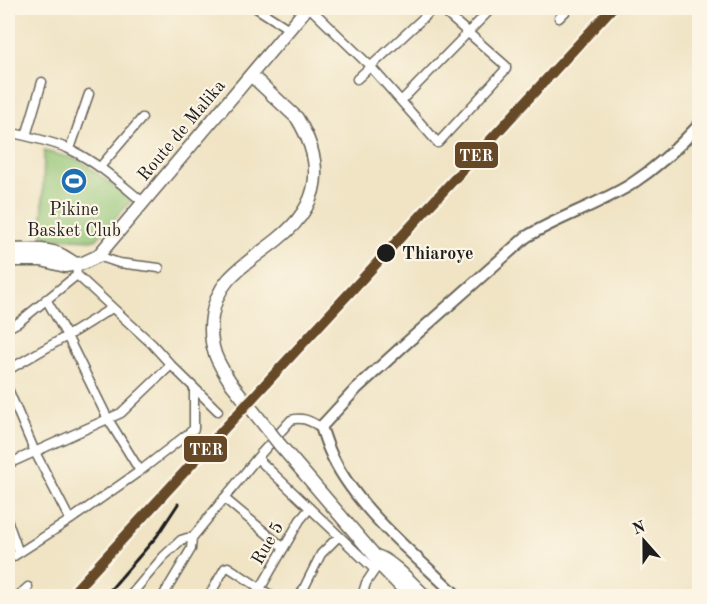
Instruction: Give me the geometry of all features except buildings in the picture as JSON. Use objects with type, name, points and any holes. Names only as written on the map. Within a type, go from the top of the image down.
[{"type":"main road","name":"Route de Malika","points":[[77,269],[98,256],[308,8]]},
{"type":"main road","points":[[251,75],[297,118],[314,154],[315,180],[309,201],[299,219],[279,239],[237,271],[220,292],[212,314],[210,329],[212,342],[219,365],[231,383],[376,563],[408,596]]},
{"type":"main road","points":[[8,250],[54,252],[63,256],[77,269]]},
{"type":"main road","points":[[8,260],[42,260],[77,269]]},
{"type":"main road","points":[[376,563],[384,559],[425,597]]},
{"type":"street","points":[[256,8],[289,29]]},
{"type":"street","points":[[308,8],[370,66],[438,143],[506,67],[506,64],[440,8]]},
{"type":"street","points":[[357,79],[434,8]]},
{"type":"street","points":[[401,101],[492,8]]},
{"type":"street","points":[[559,18],[569,8]]},
{"type":"street","points":[[26,136],[42,82]]},
{"type":"street","points":[[70,149],[89,94]]},
{"type":"street","points":[[100,167],[142,118]]},
{"type":"street","points":[[321,427],[357,388],[526,237],[628,186],[670,154],[699,124]]},
{"type":"street","points":[[8,132],[70,149],[100,167],[144,203]]},
{"type":"street","points":[[98,256],[119,263],[159,268]]},
{"type":"street","points":[[8,328],[19,322],[46,299],[77,269],[112,308],[152,344],[218,411]]},
{"type":"street","points":[[46,299],[108,419],[140,471]]},
{"type":"street","points":[[8,370],[112,308]]},
{"type":"street","points":[[8,464],[121,413],[171,365]]},
{"type":"street","points":[[8,388],[35,452],[70,520]]},
{"type":"street","points":[[8,560],[140,471],[194,429],[194,388]]},
{"type":"street","points":[[163,597],[190,549],[192,538],[257,458],[291,420],[299,418],[321,427],[329,450],[343,476],[362,502],[456,597]]},
{"type":"street","points":[[257,458],[339,536],[376,563],[362,597]]},
{"type":"street","points":[[224,498],[284,548]]},
{"type":"street","name":"Rue 5","points":[[258,592],[300,520],[310,508]]},
{"type":"street","points":[[8,522],[20,553]]},
{"type":"street","points":[[300,597],[321,554],[339,536]]},
{"type":"street","points":[[130,597],[163,557],[181,540],[192,538]]},
{"type":"street","points":[[209,597],[225,568],[228,567],[258,592],[272,597]]},
{"type":"street","points":[[18,597],[28,587]]},
{"type":"green space","points":[[44,151],[79,160],[132,200],[96,240],[42,238]]},
{"type":"railway","points":[[105,596],[157,536],[178,504]]},
{"type":"transit line","name":"TER","points":[[70,596],[612,8]]},
{"type":"place","name":"Pikine Basket Club","points":[[74,181]]},
{"type":"place","name":"Thiaroye","points":[[386,253]]}]
